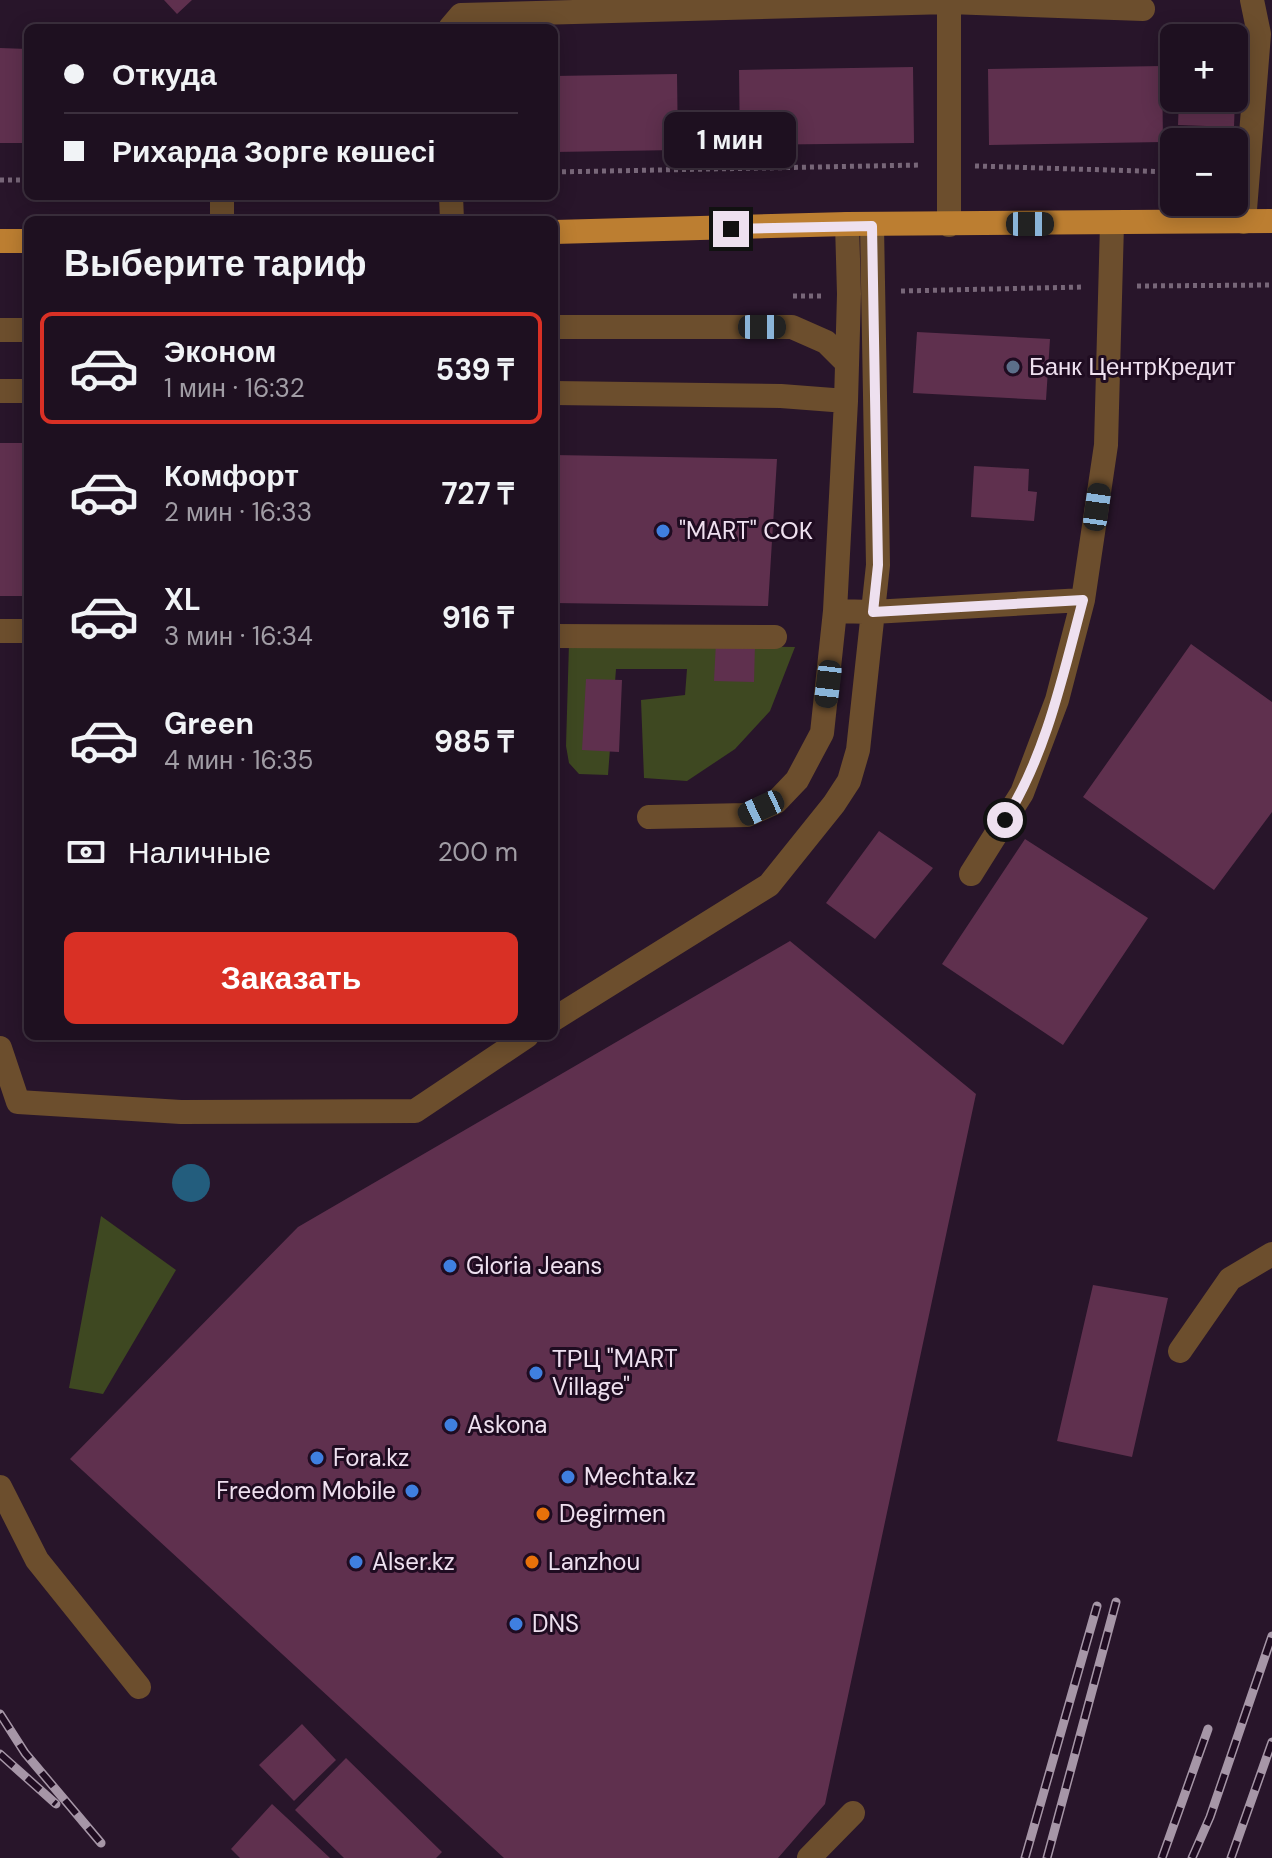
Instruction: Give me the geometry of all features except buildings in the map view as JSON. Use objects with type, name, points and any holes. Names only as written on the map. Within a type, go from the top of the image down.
[{"type":"main road","points":[[558,232],[847,224],[1272,221]]},
{"type":"main road","points":[[0,241],[24,241]]},
{"type":"street","points":[[1244,222],[1266,38],[1252,0]]},
{"type":"street","points":[[949,2],[949,225]]},
{"type":"street","points":[[453,24],[461,15],[489,7],[949,2],[1143,9]]},
{"type":"street","points":[[649,817],[747,815],[776,802],[797,780],[822,733],[835,611],[846,401],[847,224]]},
{"type":"street","points":[[971,874],[1022,793],[1057,700],[1083,600],[1106,445],[1112,224]]},
{"type":"street","points":[[558,1017],[769,885],[849,781],[858,750],[878,565],[872,226]]},
{"type":"street","points":[[558,327],[792,327],[826,342],[846,362]]},
{"type":"street","points":[[0,330],[24,330]]},
{"type":"street","points":[[0,391],[24,391]]},
{"type":"street","points":[[558,393],[781,396],[846,401]]},
{"type":"street","points":[[835,611],[873,612],[1083,600]]},
{"type":"street","points":[[0,631],[24,631]]},
{"type":"street","points":[[558,636],[775,637]]},
{"type":"street","points":[[0,1048],[18,1102],[181,1112],[378,1112],[415,1111],[521,1040]]},
{"type":"street","points":[[1180,1351],[1230,1279],[1272,1254]]},
{"type":"street","points":[[0,1487],[37,1560],[139,1687]]},
{"type":"street","points":[[809,1858],[853,1813]]},
{"type":"path","points":[[558,172],[949,165],[1160,172]]},
{"type":"path","points":[[0,180],[24,180]]},
{"type":"path","points":[[874,292],[1272,285]]},
{"type":"path","points":[[790,296],[849,294]]},
{"type":"green space","points":[[569,643],[795,647],[770,711],[735,749],[687,781],[644,778],[641,700],[685,695],[687,669],[616,669],[608,775],[579,774],[569,763],[566,746]]},
{"type":"green space","points":[[101,1216],[176,1270],[103,1394],[69,1388]]},
{"type":"water","points":[[191,1164],[204,1170],[210,1183],[204,1196],[191,1202],[178,1196],[172,1183],[178,1170]]},
{"type":"railway","points":[[1047,1858],[1116,1602]]},
{"type":"railway","points":[[1025,1858],[1097,1606]]},
{"type":"railway","points":[[1192,1858],[1210,1817],[1272,1636]]},
{"type":"railway","points":[[0,1714],[25,1753],[101,1843]]},
{"type":"railway","points":[[1162,1858],[1208,1729]]},
{"type":"railway","points":[[1231,1858],[1272,1742]]},
{"type":"railway","points":[[0,1754],[56,1804]]},
{"type":"place","name":"Банк ЦентрКредит","points":[[1013,367]]},
{"type":"place","name":"\"MART\" СОК","points":[[663,531]]},
{"type":"place","name":"Gloria Jeans","points":[[450,1266]]},
{"type":"place","name":"ТРЦ \"MART Village\"","points":[[536,1373]]},
{"type":"place","name":"Askona","points":[[451,1425]]},
{"type":"place","name":"Fora.kz","points":[[317,1458]]},
{"type":"place","name":"Mechta.kz","points":[[568,1477]]},
{"type":"place","name":"Freedom Mobile","points":[[412,1491]]},
{"type":"place","name":"Degirmen","points":[[543,1514]]},
{"type":"place","name":"Alser.kz","points":[[356,1562]]},
{"type":"place","name":"Lanzhou","points":[[532,1562]]},
{"type":"place","name":"DNS","points":[[516,1624]]},
{"type":"route","points":[[731,229],[847,224],[872,226],[878,565],[873,612],[1083,600],[1057,700],[1022,793],[1005,820]]}]
